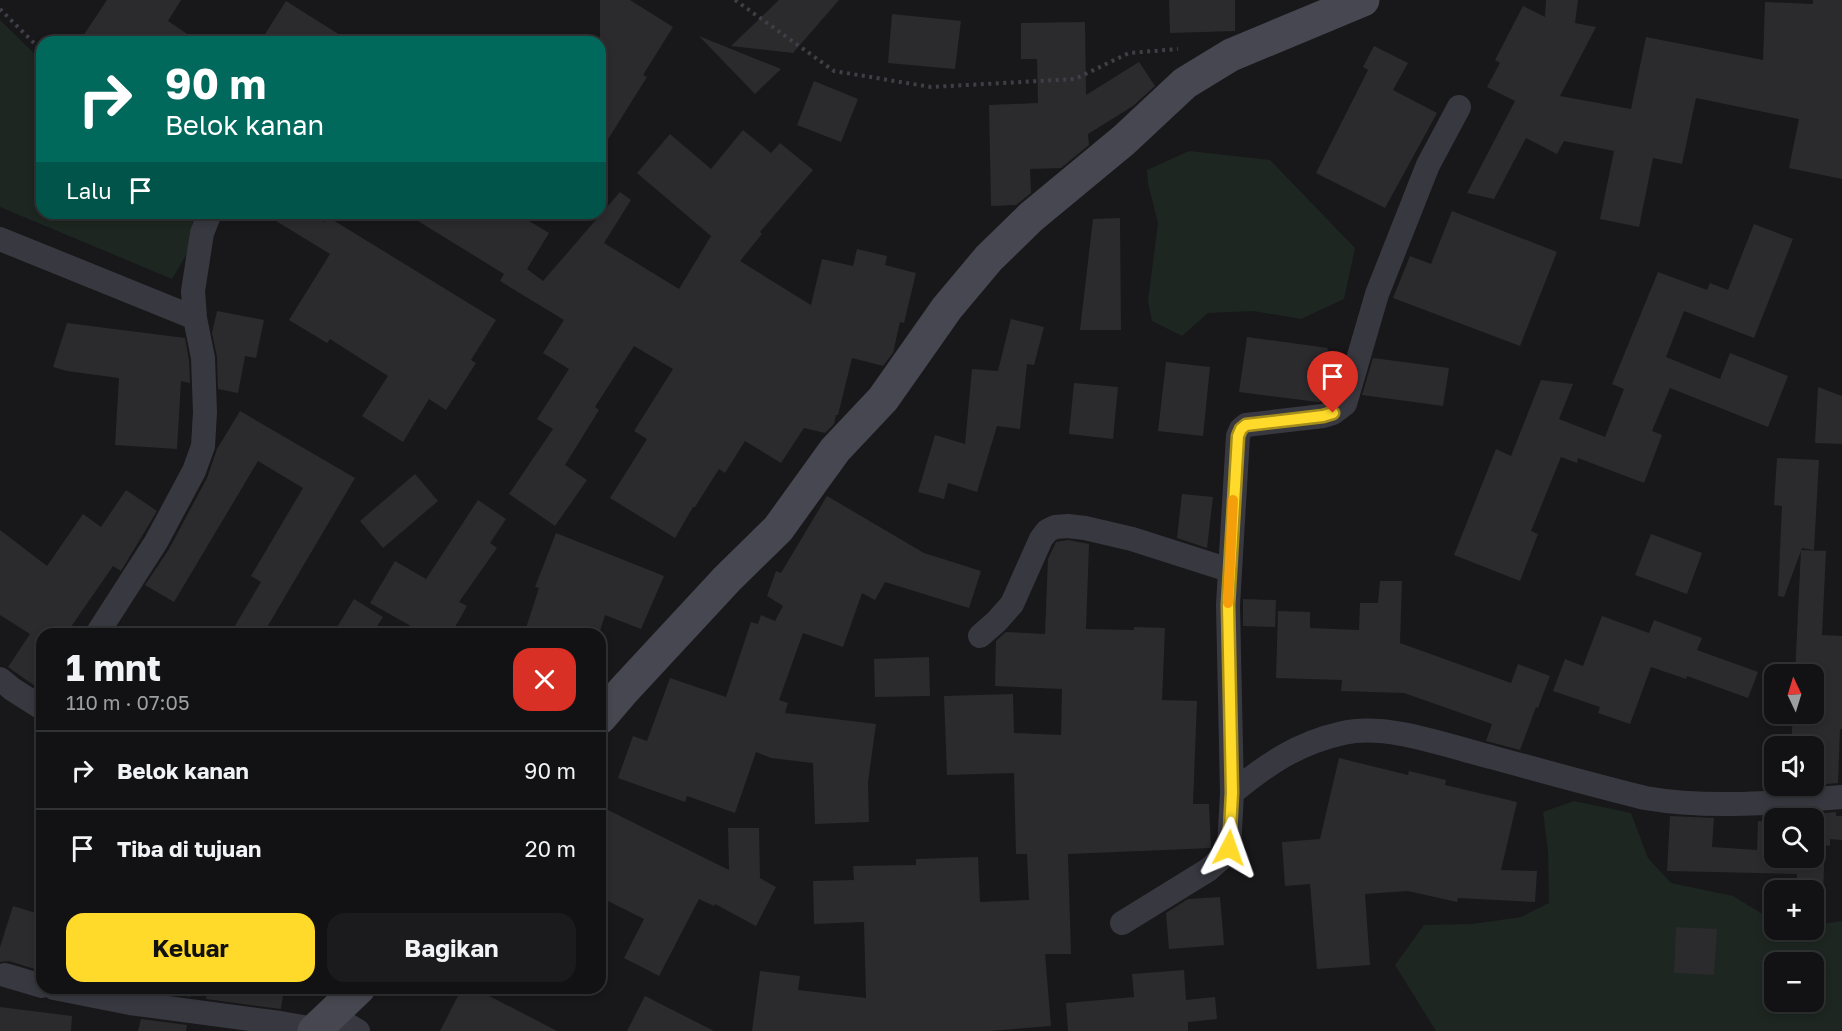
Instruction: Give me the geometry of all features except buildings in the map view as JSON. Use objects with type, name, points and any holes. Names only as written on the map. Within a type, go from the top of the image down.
[{"type":"main road","points":[[606,711],[719,587],[778,529],[835,450],[883,399],[947,308],[989,258],[1031,217],[1124,140],[1185,83],[1231,55],[1362,0]]},
{"type":"street","points":[[1122,923],[1208,870],[1224,856],[1229,848],[1232,793],[1228,605],[1238,436],[1246,425],[1323,416],[1333,413],[1345,404],[1377,294],[1428,165],[1459,107]]},
{"type":"street","points":[[101,628],[156,542],[194,471],[203,446],[205,412],[203,358],[195,318],[193,291],[202,233],[208,219]]},
{"type":"street","points":[[0,239],[195,318]]},
{"type":"street","points":[[980,636],[1012,604],[1041,539],[1047,531],[1054,527],[1068,526],[1132,539],[1229,570]]},
{"type":"street","points":[[0,679],[36,704]]},
{"type":"street","points":[[1232,793],[1264,767],[1294,750],[1344,733],[1379,732],[1418,738],[1645,798],[1672,803],[1713,804],[1842,797]]},
{"type":"street","points":[[5,975],[36,984]]},
{"type":"street","points":[[84,994],[130,1003],[338,1012]]},
{"type":"path","points":[[735,0],[834,71],[931,87],[1075,79],[1130,53],[1185,49]]},
{"type":"path","points":[[0,9],[36,45]]},
{"type":"shaded area","points":[[0,20],[36,55],[36,219],[193,219],[189,250],[172,279],[0,207]]},
{"type":"shaded area","points":[[1189,151],[1270,160],[1355,248],[1344,299],[1301,319],[1253,311],[1208,313],[1182,336],[1152,321],[1148,301],[1158,223],[1148,184],[1147,170]]},
{"type":"shaded area","points":[[1574,801],[1631,813],[1648,858],[1671,883],[1733,896],[1764,915],[1764,940],[1824,940],[1824,924],[1842,921],[1842,1031],[1436,1031],[1395,965],[1424,925],[1472,924],[1521,917],[1549,903],[1548,851],[1543,812]]},
{"type":"slow traffic","points":[[1228,603],[1233,500]]},
{"type":"route","points":[[1229,848],[1232,793],[1228,605],[1238,436],[1246,425],[1333,413]]}]
